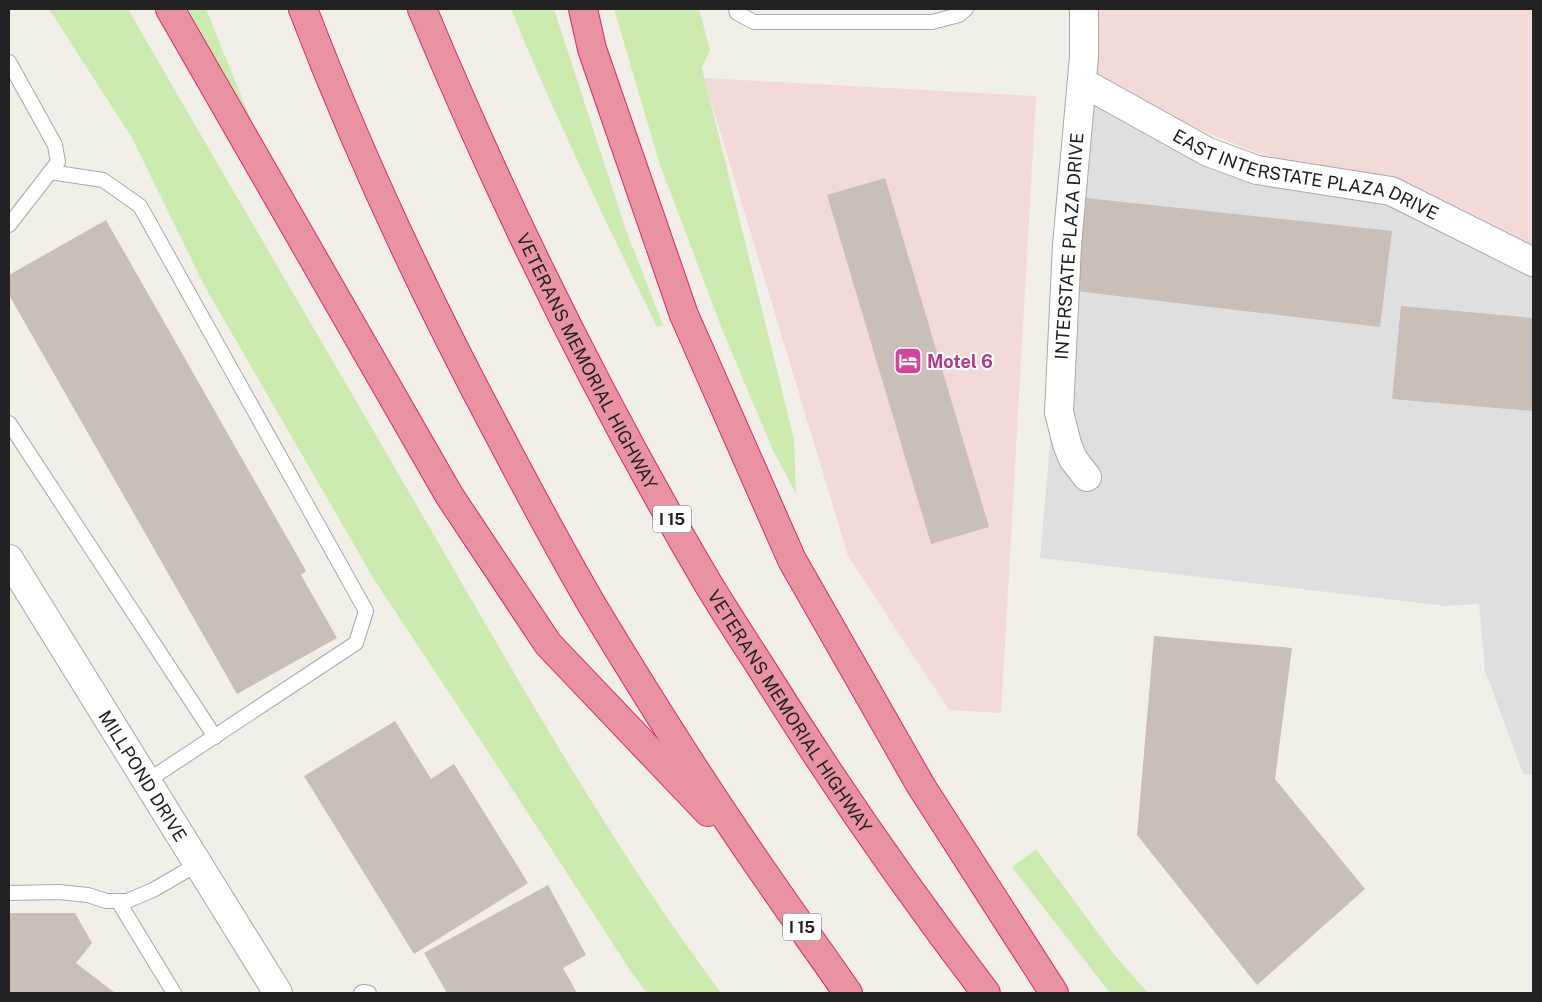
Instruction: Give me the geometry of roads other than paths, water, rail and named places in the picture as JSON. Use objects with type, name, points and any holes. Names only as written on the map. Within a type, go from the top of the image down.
[{"type":"highway","points":[[170,9],[449,495],[548,644],[756,861]]},
{"type":"highway","name":"I 15","points":[[303,9],[372,174],[416,271],[462,366],[525,485],[602,621],[669,730],[756,861],[848,993]]},
{"type":"highway","name":"VETERANS MEMORIAL HIGHWAY","points":[[422,9],[461,102],[549,291],[608,405],[711,588],[823,766],[942,935],[986,993]]},
{"type":"highway","points":[[583,9],[592,49],[684,315],[792,560],[921,786],[1054,993]]},
{"type":"street","name":"INTERSTATE PLAZA DRIVE","points":[[1084,9],[1084,57],[1067,245],[1060,412],[1066,444],[1072,459],[1087,477]]},
{"type":"street","name":"EAST INTERSTATE PLAZA DRIVE","points":[[1082,82],[1208,152],[1257,170],[1391,192],[1533,262]]},
{"type":"street","name":"MILLPOND DRIVE","points":[[9,559],[278,993]]},
{"type":"lane","points":[[736,9],[737,13],[754,22],[932,22],[959,15],[966,9]]},
{"type":"lane","points":[[9,62],[55,145],[58,162],[9,225]]},
{"type":"lane","points":[[50,172],[103,180],[140,206],[366,611],[356,643],[147,782]]},
{"type":"lane","points":[[9,423],[215,737]]},
{"type":"lane","points":[[9,893],[60,892],[88,895],[106,901],[127,901],[153,890],[198,864]]},
{"type":"lane","points":[[118,901],[174,993]]},
{"type":"lane","points":[[361,993],[369,993]]},
{"type":"place","name":"Motel 6","points":[[908,361]]}]
